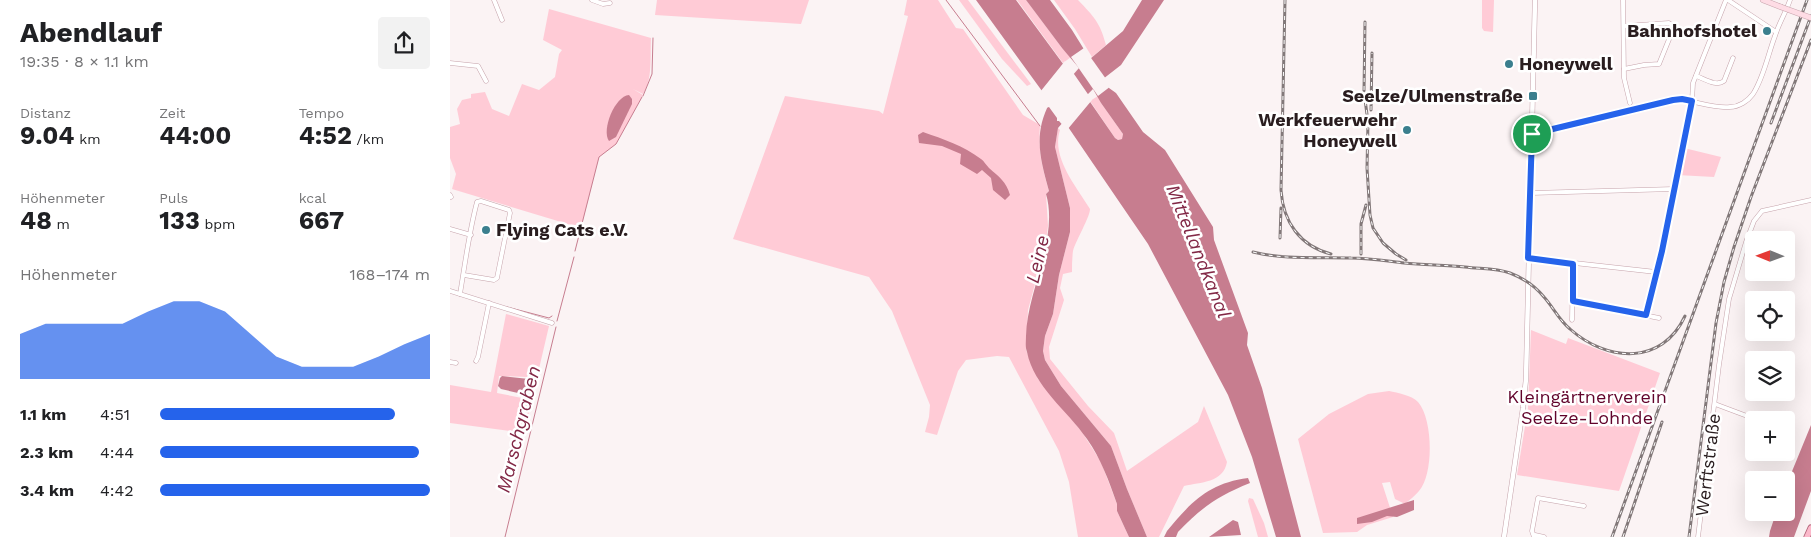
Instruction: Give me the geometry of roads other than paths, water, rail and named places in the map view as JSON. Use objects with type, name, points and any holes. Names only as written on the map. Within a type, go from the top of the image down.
[{"type":"main road","points":[[1763,0],[1811,18]]},
{"type":"main road","points":[[1808,537],[1811,528]]},
{"type":"street","points":[[494,0],[502,20]]},
{"type":"street","points":[[592,0],[603,4],[610,3]]},
{"type":"street","points":[[1504,537],[1526,379],[1535,0]]},
{"type":"street","points":[[1623,0],[1624,78],[1630,103]]},
{"type":"street","points":[[1646,315],[1692,101],[1693,83],[1727,0],[1776,32]]},
{"type":"street","points":[[1532,134],[1673,100],[1732,107],[1744,103],[1749,99],[1758,84],[1776,32],[1783,20],[1790,0]]},
{"type":"street","points":[[1624,26],[1669,23],[1674,28],[1659,64],[1624,69]]},
{"type":"street","points":[[1696,76],[1717,84],[1722,83],[1733,58]]},
{"type":"street","points":[[450,63],[478,66],[486,81]]},
{"type":"street","points":[[1531,192],[1674,189]]},
{"type":"street","points":[[1715,404],[1730,295],[1738,264],[1754,221],[1762,211],[1811,200]]},
{"type":"street","points":[[460,294],[477,204],[479,201],[482,201],[508,210],[510,212],[498,278],[494,280],[464,274]]},
{"type":"street","points":[[450,229],[471,236]]},
{"type":"street","points":[[1528,258],[1656,272]]},
{"type":"street","points":[[1572,320],[1573,264]]},
{"type":"street","points":[[450,291],[552,323]]},
{"type":"street","points":[[1573,301],[1659,318]]},
{"type":"street","points":[[476,361],[489,303]]},
{"type":"street","points":[[450,362],[456,363]]},
{"type":"street","name":"Werftstraße","points":[[1698,537],[1715,404],[1745,416]]},
{"type":"street","points":[[1544,537],[1534,536],[1532,532],[1538,498],[1584,506]]},
{"type":"water","name":"Mittellandkanal","points":[[976,0],[1016,0],[1072,76],[1079,68],[1026,0],[1050,0],[1090,59],[1123,31],[1142,0],[1164,0],[1121,65],[1103,79],[1109,88],[1116,93],[1143,132],[1165,150],[1213,227],[1214,240],[1248,333],[1247,345],[1262,388],[1301,537],[1276,537],[1252,457],[1228,395],[1148,244],[1064,121],[1058,128],[1055,147],[1070,208],[1070,232],[1059,275],[1053,314],[1045,336],[1043,351],[1045,360],[1061,386],[1111,446],[1147,537],[1129,537],[1117,511],[1114,495],[1096,454],[1079,428],[1044,387],[1031,365],[1026,348],[1031,301],[1046,246],[1048,228],[1049,211],[1046,194],[1049,191],[1041,157],[1040,136],[1041,125],[1050,102]],"holes":[[[1093,89],[1123,134],[1122,139],[1118,140],[1115,138],[1086,96]]]},
{"type":"water","points":[[629,95],[632,99],[632,104],[616,137],[609,141],[607,136],[608,122],[614,107],[624,97]]},
{"type":"water","points":[[923,132],[946,140],[981,159],[1004,183],[1010,195],[1005,200],[993,190],[991,178],[982,170],[977,174],[960,164],[961,154],[942,146],[919,143],[918,135]]},
{"type":"water","points":[[502,376],[529,379],[531,381],[530,386],[526,393],[501,389],[498,386]]},
{"type":"water","points":[[1811,425],[1811,491],[1794,537],[1769,537],[1773,521],[1795,521],[1795,471],[1792,471]]},
{"type":"water","points":[[1248,478],[1250,483],[1211,503],[1187,523],[1178,532],[1176,537],[1164,537],[1184,511],[1202,496],[1222,484]]},
{"type":"water","points":[[1414,500],[1414,510],[1397,517],[1387,516],[1372,522],[1357,524],[1357,518]]},
{"type":"water","points":[[1233,520],[1238,522],[1241,535],[1209,537]]},
{"type":"waterway","points":[[946,0],[1040,126]]},
{"type":"waterway","name":"Marschgraben","points":[[643,96],[652,74],[653,38]]},
{"type":"waterway","name":"Marschgraben","points":[[575,251],[599,157],[616,144],[642,97]]},
{"type":"waterway","name":"Marschgraben","points":[[557,321],[574,257]]},
{"type":"waterway","points":[[507,307],[549,318],[552,316]]},
{"type":"waterway","name":"Marschgraben","points":[[505,537],[556,327]]},
{"type":"railway","points":[[1285,0],[1282,202],[1290,222],[1302,239],[1310,245],[1331,254]]},
{"type":"railway","points":[[1612,537],[1807,0]]},
{"type":"railway","points":[[1771,123],[1811,16]]},
{"type":"railway","points":[[1365,22],[1364,92],[1368,122],[1367,168],[1370,215],[1373,228],[1383,243],[1406,260]]},
{"type":"railway","points":[[1689,537],[1716,323],[1724,282],[1751,197],[1811,40]]},
{"type":"railway","points":[[1371,110],[1372,53]]},
{"type":"railway","points":[[1361,254],[1361,224],[1366,205]]},
{"type":"railway","points":[[1280,238],[1281,208]]},
{"type":"railway","points":[[1253,252],[1289,257],[1364,258],[1412,264],[1504,271],[1520,277],[1533,286],[1544,297],[1559,318],[1585,340],[1600,348],[1617,353],[1633,354],[1648,351],[1663,344],[1675,332],[1685,316]]},
{"type":"railway","points":[[1623,537],[1662,422]]},
{"type":"place","name":"Bahnhofshotel","points":[[1767,31]]},
{"type":"place","name":"Honeywell","points":[[1509,64]]},
{"type":"place","name":"Seelze/Ulmenstraße","points":[[1533,96]]},
{"type":"place","name":"Werkfeuerwehr Honeywell","points":[[1407,130]]},
{"type":"place","name":"Flying Cats e.V.","points":[[486,230]]},
{"type":"water label","name":"Leine","points":[[1037,259]]},
{"type":"park label","name":"Kleingärtnerverein Seelze-Lohnde","points":[[1587,407]]}]
